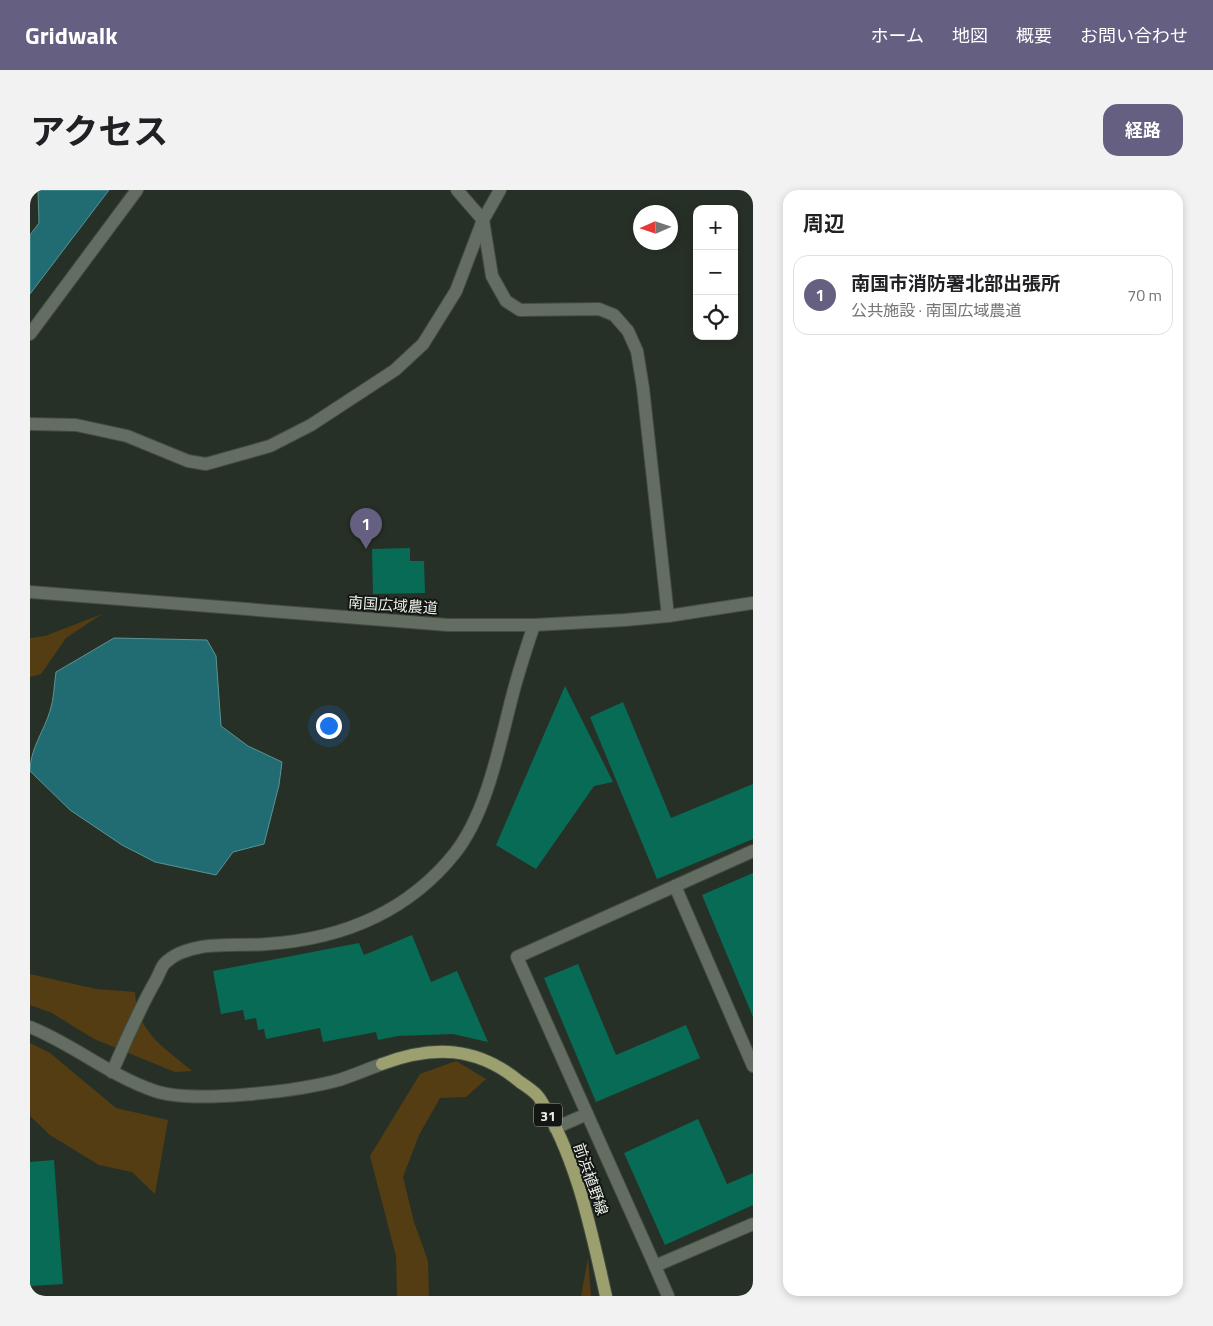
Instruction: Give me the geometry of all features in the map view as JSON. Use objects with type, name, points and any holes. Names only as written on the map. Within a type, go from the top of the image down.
[{"type":"main road","name":"前浜植野線","points":[[382,1064],[409,1054],[435,1051],[468,1054],[505,1069],[539,1098],[565,1149],[588,1220],[606,1296]]},
{"type":"street","points":[[30,334],[137,190]]},
{"type":"street","points":[[457,190],[483,220],[492,276],[506,301],[520,310],[600,309],[614,315],[628,331],[637,351],[643,388],[668,616]]},
{"type":"street","points":[[30,424],[76,425],[127,436],[188,461],[206,464],[270,446],[312,425],[395,370],[423,344],[456,292],[483,220],[500,190]]},
{"type":"street","name":"南国広域農道","points":[[30,592],[448,626],[534,625],[668,616],[753,603]]},
{"type":"street","points":[[112,1072],[150,989],[165,964],[184,952],[201,948],[304,940],[341,932],[373,920],[398,905],[427,883],[456,852],[479,811],[498,753],[534,625]]},
{"type":"street","points":[[668,1296],[517,957],[753,852]]},
{"type":"street","points":[[675,886],[753,1066]]},
{"type":"street","points":[[30,1027],[50,1035],[112,1072],[155,1092],[185,1097],[297,1088],[339,1080],[382,1064]]},
{"type":"street","points":[[555,1128],[587,1114]]},
{"type":"street","points":[[655,1266],[753,1224]]},
{"type":"shaded area","points":[[102,614],[66,638],[41,674],[30,677],[30,638],[45,636]]},
{"type":"shaded area","points":[[30,974],[96,989],[135,992],[137,1006],[147,1029],[162,1046],[192,1071],[175,1072],[94,1039],[52,1013],[30,1005]]},
{"type":"shaded area","points":[[30,1043],[50,1053],[116,1108],[168,1120],[155,1194],[132,1172],[99,1165],[50,1135],[30,1116]]},
{"type":"shaded area","points":[[456,1061],[486,1079],[466,1097],[440,1098],[419,1135],[403,1177],[414,1222],[428,1261],[429,1296],[397,1296],[396,1256],[370,1156],[420,1074]]},
{"type":"shaded area","points":[[588,1258],[591,1296],[581,1296]]},
{"type":"water","points":[[38,190],[109,190],[30,294],[30,235],[39,223]]},
{"type":"water","points":[[114,638],[207,640],[216,656],[221,726],[248,746],[282,762],[279,785],[264,844],[233,852],[216,875],[155,862],[122,845],[70,810],[30,771],[32,755],[51,706],[56,672]]},
{"type":"building","points":[[410,548],[410,561],[424,561],[425,593],[373,594],[372,549]]},
{"type":"building","points":[[565,686],[613,782],[594,786],[536,869],[496,845]]},
{"type":"building","points":[[623,702],[671,818],[753,784],[753,839],[657,879],[590,717]]},
{"type":"building","points":[[753,873],[753,1017],[702,895]]},
{"type":"building","points":[[412,935],[431,982],[457,971],[488,1042],[453,1034],[398,1036],[378,1040],[376,1032],[323,1042],[320,1028],[266,1039],[264,1029],[258,1030],[256,1018],[245,1020],[243,1010],[221,1014],[213,971],[359,943],[364,955]]},
{"type":"building","points":[[578,964],[616,1055],[686,1025],[700,1058],[596,1102],[544,978]]},
{"type":"building","points":[[698,1119],[727,1184],[753,1173],[753,1205],[665,1245],[624,1153]]},
{"type":"building","points":[[54,1160],[63,1284],[30,1286],[30,1162]]},
{"type":"place","name":"南国市消防署北部出張所","points":[[366,549]]}]
